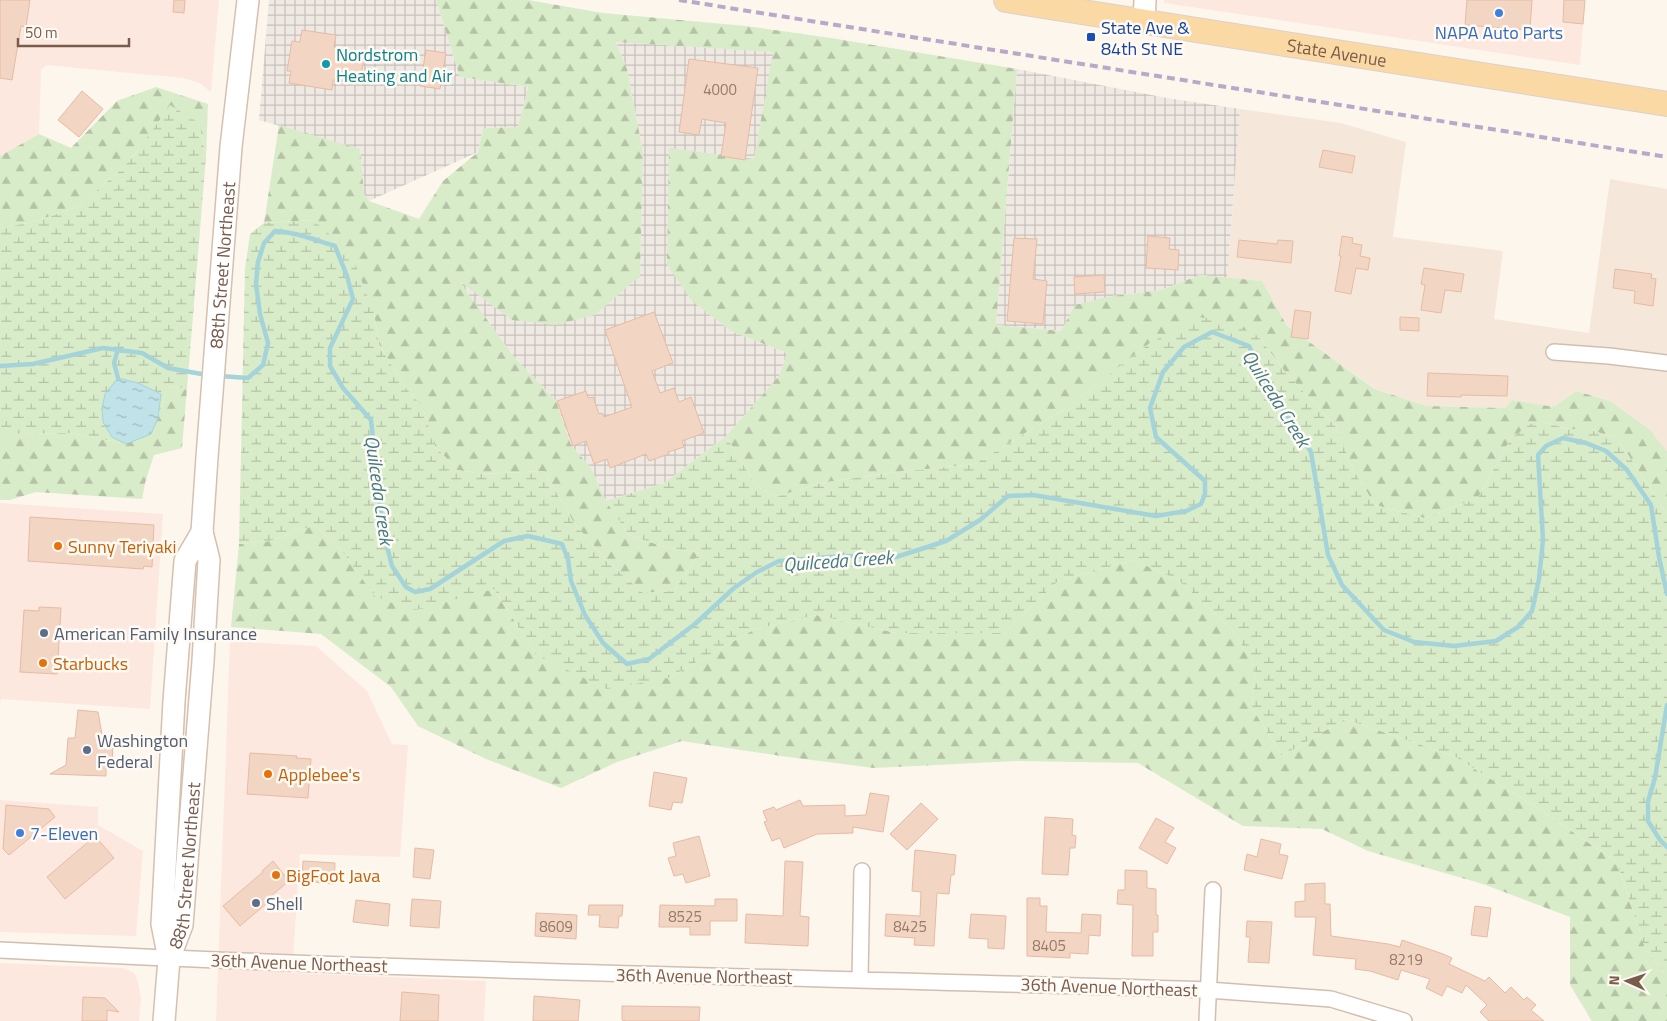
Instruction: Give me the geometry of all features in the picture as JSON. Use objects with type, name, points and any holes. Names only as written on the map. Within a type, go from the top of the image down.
[{"type":"main road","name":"88th Street Northeast","points":[[169,959],[182,925],[188,861],[209,560],[202,532],[207,457],[231,147],[248,0]]},
{"type":"main road","name":"State Avenue","points":[[1006,0],[1145,11],[1667,104]]},
{"type":"main road","name":"88th Street Northeast","points":[[164,1021],[169,959],[162,924],[180,608],[185,561],[202,532]]},
{"type":"main road","points":[[180,608],[192,625],[190,666],[202,679]]},
{"type":"main road","points":[[174,701],[186,706],[185,774],[192,788]]},
{"type":"street","points":[[1554,352],[1667,363]]},
{"type":"street","points":[[860,979],[862,871]]},
{"type":"street","points":[[1207,1021],[1213,890]]},
{"type":"street","name":"36th Avenue Northeast","points":[[0,950],[169,959],[678,976],[860,979],[1208,990],[1331,999],[1404,1021]]},
{"type":"shaded area","points":[[0,0],[219,0],[211,92],[200,83],[183,78],[46,65],[41,70],[39,134],[0,156]]},
{"type":"shaded area","points":[[269,0],[436,0],[460,77],[528,87],[518,127],[483,128],[478,152],[369,201],[364,194],[360,149],[259,120]]},
{"type":"shaded area","points":[[1164,0],[1585,0],[1580,65],[1164,3]]},
{"type":"shaded area","points":[[616,42],[774,52],[754,159],[669,149],[692,301],[731,331],[787,353],[779,376],[726,436],[664,483],[606,501],[591,468],[571,445],[556,401],[514,357],[457,279],[595,315],[640,275],[643,152],[627,69]]},
{"type":"shaded area","points":[[1017,69],[1167,98],[1240,109],[1227,278],[1200,275],[1161,290],[1112,296],[1061,331],[996,325]]},
{"type":"shaded area","points":[[1240,109],[1341,123],[1406,142],[1393,237],[1503,251],[1494,319],[1589,333],[1610,179],[1667,189],[1667,451],[1649,429],[1610,401],[1576,391],[1554,407],[1512,400],[1505,408],[1426,406],[1376,389],[1287,326],[1262,281],[1227,278]]},
{"type":"shaded area","points":[[0,503],[163,514],[150,709],[1,699],[0,703]]},
{"type":"shaded area","points":[[230,641],[316,646],[367,691],[392,744],[408,745],[400,857],[300,854],[292,973],[486,981],[484,1021],[216,1021]]},
{"type":"shaded area","points":[[0,800],[98,807],[98,825],[143,851],[136,936],[0,932]]},
{"type":"shaded area","points":[[0,963],[123,968],[133,972],[137,978],[141,998],[139,1021],[0,1021]]},
{"type":"green space","points":[[436,0],[528,0],[603,13],[746,26],[1017,69],[996,325],[1061,331],[1075,305],[1112,296],[1161,290],[1200,275],[1262,281],[1287,326],[1375,389],[1426,406],[1505,408],[1512,400],[1554,407],[1576,391],[1610,401],[1649,429],[1667,451],[1667,514],[1617,438],[1587,429],[1569,429],[1544,422],[1511,438],[1478,498],[1424,518],[1375,505],[1354,471],[1336,427],[1286,373],[1258,336],[1150,343],[1066,408],[975,464],[889,473],[821,483],[776,497],[756,486],[726,436],[779,376],[787,353],[731,331],[692,301],[667,265],[669,148],[754,159],[773,52],[616,42],[627,69],[643,152],[640,276],[595,315],[555,325],[512,320],[459,281],[514,357],[556,401],[571,445],[591,468],[606,501],[629,535],[665,547],[699,553],[674,591],[643,593],[607,561],[574,523],[544,471],[483,474],[457,470],[435,446],[422,406],[403,385],[379,344],[374,313],[313,220],[264,223],[279,125],[360,149],[364,194],[369,201],[419,219],[443,181],[478,152],[483,128],[518,127],[528,87],[460,77]]},
{"type":"green space","points":[[156,87],[208,104],[206,157],[199,123],[140,148],[121,170],[77,207],[33,222],[0,228],[0,156],[39,134],[71,148],[117,101]]},
{"type":"green space","points":[[170,105],[199,123],[206,157],[187,388],[167,387],[151,434],[126,444],[71,433],[0,434],[0,228],[33,222],[77,207],[121,170],[140,148]]},
{"type":"green space","points":[[313,220],[351,253],[374,313],[379,344],[403,385],[422,406],[435,446],[457,470],[483,474],[544,471],[574,523],[607,561],[643,593],[674,591],[699,553],[665,547],[629,535],[606,501],[664,483],[726,436],[756,486],[776,497],[821,483],[889,473],[975,464],[1066,408],[1150,343],[1198,317],[1222,320],[1258,336],[1286,373],[1336,427],[1354,471],[1375,505],[1424,518],[1478,498],[1511,438],[1530,424],[1544,422],[1568,429],[1587,429],[1617,438],[1667,514],[1667,977],[1645,948],[1617,862],[1539,809],[1454,756],[1345,719],[1282,756],[1252,708],[1255,667],[1232,629],[1178,580],[1134,560],[1058,581],[1004,633],[896,633],[817,615],[755,629],[668,678],[607,689],[536,655],[494,589],[412,611],[375,596],[342,551],[315,525],[270,541],[239,544],[245,269],[250,234],[264,223]]},
{"type":"green space","points":[[167,387],[187,388],[182,448],[154,455],[142,499],[36,492],[10,500],[0,500],[0,434],[71,433],[126,444],[158,418]]},
{"type":"green space","points":[[315,525],[342,551],[375,596],[494,589],[536,655],[668,678],[755,629],[817,615],[896,633],[1004,633],[1058,581],[1134,560],[1178,580],[1232,629],[1255,667],[1252,708],[1282,756],[1345,719],[1454,756],[1539,809],[1617,862],[1645,948],[1667,977],[1667,1021],[1592,1021],[1570,985],[1570,917],[1483,884],[1368,851],[1322,829],[1243,826],[1138,763],[1017,761],[874,768],[682,741],[617,762],[561,788],[486,759],[418,726],[391,687],[321,634],[231,627],[239,544],[270,541]]},
{"type":"water","points":[[118,378],[138,383],[161,394],[158,418],[151,434],[126,444],[112,437],[103,422],[102,408],[105,394]]},
{"type":"building","points":[[0,0],[30,0],[26,27],[21,26],[12,80],[0,78]]},
{"type":"building","points":[[174,0],[185,0],[184,13],[173,12]]},
{"type":"building","name":"NAPA Auto Parts","points":[[1467,0],[1532,0],[1530,30],[1465,25]]},
{"type":"building","points":[[1564,0],[1585,0],[1583,24],[1563,22]]},
{"type":"building","name":"Nordstrom Heating and Air","points":[[302,30],[336,35],[334,47],[341,49],[340,55],[364,58],[360,83],[333,80],[332,90],[289,83],[291,71],[287,71],[292,41],[300,42]]},
{"type":"building","points":[[426,50],[446,53],[440,89],[420,86]]},
{"type":"building","points":[[689,59],[758,68],[745,160],[721,156],[726,123],[702,119],[699,135],[679,132]]},
{"type":"building","points":[[82,91],[103,109],[79,137],[58,120]]},
{"type":"building","points":[[1323,150],[1355,156],[1352,173],[1319,167]]},
{"type":"building","points":[[1148,236],[1170,238],[1169,249],[1179,250],[1178,270],[1146,268]]},
{"type":"building","points":[[1342,236],[1353,238],[1352,243],[1362,245],[1360,256],[1370,258],[1368,270],[1356,268],[1351,294],[1335,291],[1341,256],[1339,256]]},
{"type":"building","points":[[1014,238],[1037,239],[1033,279],[1047,281],[1043,324],[1007,321]]},
{"type":"building","points":[[1239,240],[1277,244],[1278,240],[1293,241],[1291,263],[1237,257]]},
{"type":"building","points":[[1424,268],[1464,274],[1461,292],[1445,290],[1441,313],[1421,310],[1425,285],[1421,284]]},
{"type":"building","points":[[1615,269],[1652,274],[1651,278],[1656,279],[1653,306],[1634,303],[1635,291],[1613,288]]},
{"type":"building","points":[[1104,275],[1105,292],[1075,294],[1074,277]]},
{"type":"building","points":[[1295,310],[1311,312],[1308,339],[1291,337]]},
{"type":"building","points":[[654,312],[673,363],[652,371],[660,393],[674,388],[679,402],[691,397],[704,433],[682,441],[684,447],[649,461],[646,454],[610,468],[607,459],[594,464],[586,441],[573,446],[557,401],[586,391],[588,398],[593,397],[599,414],[602,413],[604,417],[632,407],[605,330]]},
{"type":"building","points":[[1400,317],[1419,318],[1419,331],[1400,330]]},
{"type":"building","points":[[1428,373],[1508,376],[1507,396],[1427,396]]},
{"type":"building","points":[[30,517],[154,525],[152,567],[144,566],[143,569],[28,561]]},
{"type":"building","points":[[39,607],[61,608],[57,674],[20,672],[24,610],[39,611]]},
{"type":"building","points":[[78,710],[98,712],[103,740],[113,741],[112,769],[106,768],[106,776],[50,774],[66,765],[68,738],[75,738]]},
{"type":"building","points":[[250,753],[297,756],[296,758],[311,759],[308,798],[247,794]]},
{"type":"building","points":[[654,772],[687,778],[682,803],[673,802],[671,810],[649,806]]},
{"type":"building","points":[[870,793],[889,796],[883,832],[853,827],[853,833],[817,834],[784,848],[780,838],[772,841],[764,822],[767,821],[763,811],[774,807],[776,810],[800,800],[803,806],[845,805],[845,816],[866,815]]},
{"type":"building","points":[[921,803],[938,819],[907,850],[890,834]]},
{"type":"building","name":"7-Eleven","points":[[6,805],[49,809],[55,817],[9,855],[3,849]]},
{"type":"building","points":[[1045,817],[1073,819],[1072,835],[1076,836],[1075,848],[1070,848],[1068,875],[1042,874]]},
{"type":"building","points":[[1156,818],[1174,828],[1165,842],[1176,848],[1167,864],[1139,848]]},
{"type":"building","name":"7-Eleven","points":[[95,836],[114,858],[65,899],[47,877]]},
{"type":"building","points":[[699,836],[710,876],[686,883],[683,874],[674,876],[668,858],[676,856],[673,843]]},
{"type":"building","points":[[1261,839],[1281,844],[1279,854],[1288,856],[1282,879],[1244,870],[1247,854],[1257,857]]},
{"type":"building","points":[[415,848],[434,850],[430,879],[413,877]]},
{"type":"building","points":[[915,850],[956,855],[954,875],[951,875],[949,894],[937,893],[934,946],[914,945],[915,938],[885,936],[886,914],[920,916],[921,892],[912,891]]},
{"type":"building","points":[[273,861],[289,881],[265,901],[267,903],[240,926],[223,906]]},
{"type":"building","points":[[303,861],[335,863],[334,884],[302,881]]},
{"type":"building","points":[[785,861],[803,862],[800,916],[809,917],[808,946],[745,943],[746,914],[783,916]]},
{"type":"building","points":[[1125,870],[1147,871],[1147,888],[1156,889],[1158,932],[1153,932],[1153,956],[1132,956],[1133,905],[1117,904],[1118,890],[1125,890]]},
{"type":"building","points":[[1325,883],[1325,904],[1330,904],[1331,936],[1400,947],[1402,940],[1443,954],[1452,958],[1449,964],[1485,981],[1489,977],[1505,993],[1511,987],[1524,1000],[1527,997],[1536,1005],[1531,1010],[1544,1021],[1489,1021],[1480,1012],[1487,1005],[1466,985],[1462,993],[1447,986],[1442,996],[1426,988],[1430,979],[1401,970],[1398,980],[1370,971],[1355,969],[1356,959],[1313,955],[1316,917],[1295,917],[1295,902],[1305,901],[1305,884]]},
{"type":"building","points":[[1027,898],[1040,898],[1040,906],[1047,906],[1046,932],[1081,933],[1082,914],[1101,915],[1100,936],[1089,935],[1088,954],[1070,953],[1070,958],[1027,956]]},
{"type":"building","points":[[412,899],[441,901],[439,928],[410,926]]},
{"type":"building","points":[[715,899],[737,899],[737,921],[710,921],[710,935],[690,935],[690,927],[659,927],[660,905],[715,906]]},
{"type":"building","points":[[356,900],[390,904],[388,926],[353,922]]},
{"type":"building","points":[[589,905],[623,905],[622,916],[619,916],[618,928],[599,927],[600,915],[588,915]]},
{"type":"building","points":[[1475,906],[1491,908],[1487,937],[1471,935]]},
{"type":"building","points":[[536,913],[577,915],[576,939],[535,936]]},
{"type":"building","points":[[971,914],[1006,916],[1004,949],[988,948],[988,939],[969,938]]},
{"type":"building","points":[[1247,921],[1272,922],[1269,963],[1248,962],[1250,937],[1246,937]]},
{"type":"building","points":[[402,992],[439,995],[438,1021],[400,1021]]},
{"type":"building","points":[[534,996],[580,1000],[578,1021],[533,1021]]},
{"type":"building","points":[[83,997],[105,998],[119,1012],[107,1010],[107,1021],[82,1021]]},
{"type":"building","points":[[622,1006],[700,1007],[699,1021],[626,1021],[622,1020]]},
{"type":"waterway","name":"Quilceda Creek","points":[[220,376],[248,378],[263,365],[268,343],[260,314],[256,284],[258,262],[264,243],[275,231],[298,235],[335,246],[347,276],[353,299],[330,348],[330,366],[343,388],[371,420],[383,531],[392,566],[406,587],[415,592],[430,589],[504,541],[528,536],[562,544],[568,559],[571,581],[585,615],[603,643],[627,664],[649,659],[695,624],[734,588],[757,572],[779,561],[842,556],[896,557],[946,541],[980,520],[1008,496],[1033,495],[1156,516],[1186,511],[1201,504],[1205,494],[1205,481],[1156,437],[1150,408],[1163,372],[1184,347],[1212,332],[1249,346],[1265,381],[1311,452],[1328,555],[1342,585],[1384,630],[1414,642],[1454,646],[1496,641],[1518,627],[1532,611],[1539,579],[1543,540],[1538,455],[1546,446],[1563,438],[1586,443],[1606,451],[1627,470],[1651,505],[1667,594]]},
{"type":"waterway","name":"Quilceda Creek","points":[[0,366],[33,364],[103,348],[142,353],[168,368],[207,375]]},
{"type":"waterway","points":[[118,349],[114,363],[118,378]]},
{"type":"waterway","name":"Quilceda Creek","points":[[1667,705],[1655,778],[1648,801],[1648,821],[1660,840],[1667,847]]},
{"type":"railway","points":[[679,0],[1667,157]]},
{"type":"place","name":"NAPA Auto Parts","points":[[1499,13]]},
{"type":"place","name":"State Ave & 84th St NE","points":[[1091,37]]},
{"type":"place","name":"Nordstrom Heating and Air","points":[[326,64]]},
{"type":"place","name":"Sunny Teriyaki","points":[[58,546]]},
{"type":"place","name":"American Family Insurance","points":[[44,633]]},
{"type":"place","name":"Starbucks","points":[[43,663]]},
{"type":"place","name":"Washington Federal","points":[[87,750]]},
{"type":"place","name":"Applebee's","points":[[268,774]]},
{"type":"place","name":"7-Eleven","points":[[20,833]]},
{"type":"place","name":"BigFoot Java","points":[[276,875]]},
{"type":"place","name":"Shell","points":[[256,903]]}]
